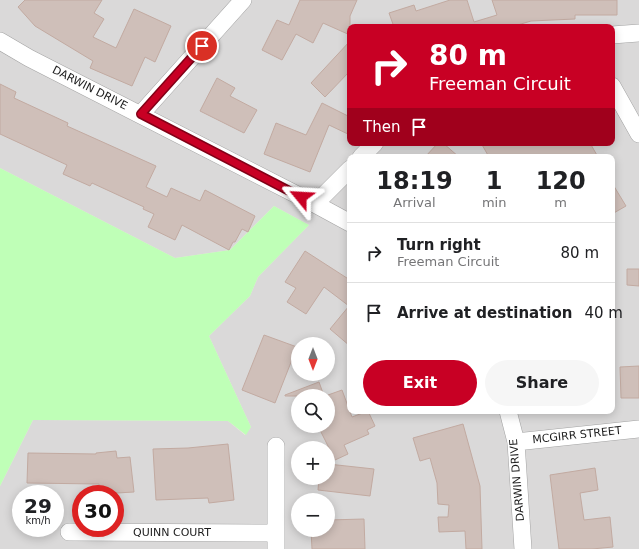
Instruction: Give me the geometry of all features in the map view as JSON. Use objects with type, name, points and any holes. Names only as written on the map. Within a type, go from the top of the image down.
[{"type":"street","points":[[141,114],[243,0]]},
{"type":"street","points":[[615,35],[639,33]]},
{"type":"street","name":"DARWIN DRIVE","points":[[0,41],[30,58],[347,221]]},
{"type":"street","points":[[615,91],[639,134]]},
{"type":"street","points":[[364,154],[372,146]]},
{"type":"street","points":[[315,204],[347,172]]},
{"type":"street","name":"DARWIN DRIVE","points":[[509,414],[516,442],[523,549]]},
{"type":"street","name":"MCGIRR STREET","points":[[516,442],[639,428]]},
{"type":"street","name":"QUINN COURT","points":[[69,532],[276,541],[276,446]]},
{"type":"shaded area","points":[[0,0],[639,0],[639,549],[0,549],[0,486],[33,420],[228,421],[245,435],[251,427],[209,336],[250,296],[258,277],[309,225],[274,206],[230,250],[175,258],[0,168]]},
{"type":"green space","points":[[0,168],[175,258],[230,250],[274,206],[309,225],[258,277],[250,296],[209,336],[251,427],[246,435],[228,421],[33,420],[0,486]]},
{"type":"building","points":[[25,0],[102,0],[94,13],[104,19],[93,37],[116,48],[134,9],[171,26],[155,62],[145,57],[132,86],[90,68],[93,61],[35,26],[18,7]]},
{"type":"building","points":[[300,0],[357,0],[350,16],[350,24],[347,24],[347,34],[323,23],[313,43],[296,34],[282,60],[262,50],[277,20],[289,25]]},
{"type":"building","points":[[450,0],[467,0],[474,22],[497,15],[492,0],[617,0],[617,15],[575,15],[575,19],[531,21],[521,24],[393,24],[389,13],[414,5],[416,11]]},
{"type":"building","points":[[347,44],[347,74],[325,97],[311,83]]},
{"type":"building","points":[[217,78],[235,88],[230,96],[257,110],[244,133],[200,111]]},
{"type":"building","points":[[0,84],[16,92],[14,98],[68,123],[67,126],[156,166],[146,187],[167,197],[171,188],[200,201],[205,190],[255,216],[248,232],[242,229],[229,250],[182,225],[175,240],[148,227],[154,214],[143,209],[144,207],[92,183],[90,186],[63,174],[67,165],[0,134]]},
{"type":"building","points":[[322,103],[347,116],[347,134],[329,125],[310,172],[264,154],[276,123],[306,135]]},
{"type":"building","points":[[435,146],[446,146],[456,154],[428,154]]},
{"type":"building","points":[[483,146],[592,146],[596,154],[487,154]]},
{"type":"building","points":[[615,188],[626,206],[615,212]]},
{"type":"building","points":[[305,251],[347,278],[347,304],[324,287],[306,314],[287,302],[296,288],[285,282]]},
{"type":"building","points":[[627,269],[639,269],[639,286],[627,285]]},
{"type":"building","points":[[347,308],[347,343],[330,329]]},
{"type":"building","points":[[264,335],[291,345],[291,362],[275,403],[242,390]]},
{"type":"building","points":[[639,366],[639,398],[621,398],[620,367]]},
{"type":"building","points":[[319,382],[322,389],[301,389]]},
{"type":"building","points":[[342,390],[347,404],[347,414],[351,414],[352,417],[360,414],[369,414],[375,426],[367,430],[369,434],[344,445],[348,454],[335,460],[335,441],[326,441],[322,433],[335,433],[335,392]]},
{"type":"building","points":[[291,393],[291,396],[285,395]]},
{"type":"building","points":[[463,424],[480,486],[482,549],[466,549],[465,531],[439,532],[438,517],[448,517],[449,505],[438,504],[437,483],[430,458],[420,461],[413,438]]},
{"type":"building","points":[[228,444],[234,500],[209,503],[208,498],[156,500],[153,449],[188,448]]},
{"type":"building","points":[[116,451],[117,458],[130,457],[134,492],[124,493],[124,485],[27,483],[28,453],[96,453]]},
{"type":"building","points":[[335,465],[374,469],[370,496],[318,490],[318,485],[335,485]]},
{"type":"building","points":[[595,468],[598,490],[580,493],[584,520],[610,517],[613,547],[592,549],[559,549],[550,475]]},
{"type":"building","points":[[364,519],[365,549],[312,549],[311,537],[335,537],[335,520]]},
{"type":"route","points":[[202,46],[141,114],[301,197]]}]
